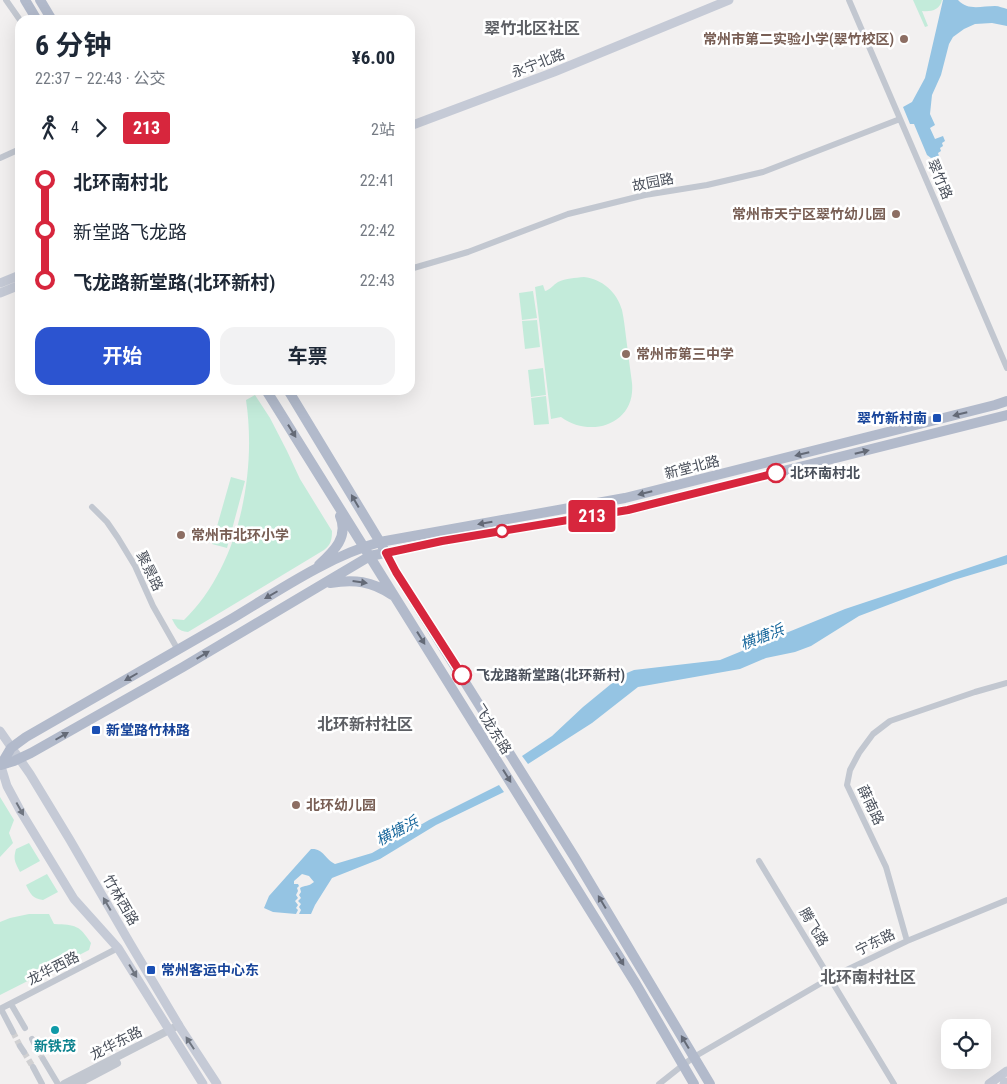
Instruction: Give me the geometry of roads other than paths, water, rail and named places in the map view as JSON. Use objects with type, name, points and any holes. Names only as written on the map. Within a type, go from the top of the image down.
[{"type":"main road","points":[[25,0],[34,15]]},
{"type":"main road","points":[[40,0],[49,15]]},
{"type":"main road","name":"永宁北路","points":[[415,124],[554,72],[729,0]]},
{"type":"main road","points":[[0,283],[15,277]]},
{"type":"main road","points":[[0,293],[15,287]]},
{"type":"main road","name":"飞龙东路","points":[[269,395],[636,984],[694,1084]]},
{"type":"main road","name":"飞龙东路","points":[[291,395],[380,542],[396,572],[575,858],[710,1084]]},
{"type":"main road","name":"新堂北路","points":[[314,571],[364,547],[380,542],[625,498],[1007,401]]},
{"type":"main road","name":"新堂北路","points":[[0,764],[16,760],[175,672],[370,556],[442,541],[628,510],[1007,415]]},
{"type":"main road","points":[[0,764],[11,748],[26,737],[314,571],[334,550],[342,535],[343,522],[334,499]]},
{"type":"main road","points":[[322,584],[346,580],[367,583],[383,589],[395,597]]},
{"type":"main road","name":"竹林西路","points":[[0,731],[16,760],[30,774],[180,1027],[216,1084]]},
{"type":"main road","name":"竹林西路","points":[[0,764],[7,786],[21,812],[74,899],[118,948],[203,1084]]},
{"type":"main road","points":[[988,1084],[1007,1071]]},
{"type":"street","points":[[6,0],[16,15]]},
{"type":"street","name":"翠竹路","points":[[850,0],[1007,368]]},
{"type":"street","name":"故园路","points":[[415,268],[468,252],[568,214],[645,195],[707,185],[763,172],[900,119]]},
{"type":"street","points":[[0,158],[15,151]]},
{"type":"street","name":"聚景路","points":[[92,507],[107,522],[135,566],[153,606],[178,650]]},
{"type":"street","name":"薛南路","points":[[907,941],[886,867],[847,785],[850,770],[859,753],[873,734],[890,721],[1007,682]]},
{"type":"street","name":"腾飞路","points":[[759,861],[894,1084]]},
{"type":"street","name":"宁东路","points":[[659,1084],[694,1058],[830,978],[907,941],[1007,900]]},
{"type":"street","name":"龙华西路","points":[[0,1009],[118,948]]},
{"type":"street","points":[[11,1004],[26,1028]]},
{"type":"street","points":[[0,1009],[13,1032]]},
{"type":"street","name":"龙华东路","points":[[64,1084],[180,1027]]},
{"type":"street","name":"龙华东路","points":[[77,1084],[170,1032]]},
{"type":"street","points":[[32,1039],[36,1046]]},
{"type":"street","points":[[43,1060],[58,1084]]},
{"type":"street","points":[[33,1067],[42,1084]]},
{"type":"water","points":[[943,0],[958,0],[970,7],[996,6],[1007,9],[1007,26],[992,23],[975,24],[953,37],[949,44],[941,75],[932,95],[930,114],[935,125],[930,128],[935,139],[943,136],[945,141],[940,148],[941,151],[938,153],[939,156],[931,158],[927,155],[914,124],[910,124],[903,107],[912,102],[925,78]]},
{"type":"water","points":[[1007,555],[1007,564],[954,580],[859,616],[811,646],[795,652],[766,658],[740,669],[638,687],[592,723],[528,764],[522,756],[552,736],[622,675],[634,670],[720,660],[845,609]]},
{"type":"water","points":[[499,785],[504,792],[436,825],[380,859],[332,878],[311,914],[299,914],[301,910],[299,907],[301,904],[298,901],[301,898],[299,895],[301,892],[300,888],[314,882],[309,876],[302,874],[294,881],[294,884],[299,886],[296,895],[298,898],[295,901],[298,905],[296,914],[273,912],[264,908],[269,896],[311,849],[318,850],[335,864],[372,853],[429,820]]},
{"type":"tunnel","points":[[13,1032],[20,1046]]},
{"type":"tunnel","points":[[36,1047],[43,1059]]},
{"type":"tunnel","points":[[24,1052],[33,1067]]},
{"type":"place","name":"常州市第二实验小学(翠竹校区)","points":[[904,39]]},
{"type":"place","name":"常州市天宁区翠竹幼儿园","points":[[896,214]]},
{"type":"place","name":"常州市第三中学","points":[[626,354]]},
{"type":"place","name":"翠竹新村南","points":[[937,418]]},
{"type":"place","name":"北环南村北","points":[[776,473]]},
{"type":"place","name":"常州市北环小学","points":[[181,535]]},
{"type":"place","name":"飞龙路新堂路(北环新村)","points":[[462,675]]},
{"type":"place","name":"新堂路竹林路","points":[[96,730]]},
{"type":"place","name":"北环幼儿园","points":[[296,805]]},
{"type":"place","name":"常州客运中心东","points":[[151,970]]},
{"type":"place","name":"新铁茂","points":[[55,1030]]},
{"type":"district","name":"翠竹北区社区","points":[[532,28]]},
{"type":"district","name":"北环新村社区","points":[[365,724]]},
{"type":"district","name":"北环南村社区","points":[[868,977]]},
{"type":"water label","name":"横塘浜","points":[[762,637]]},
{"type":"water label","name":"横塘浜","points":[[397,831]]}]
